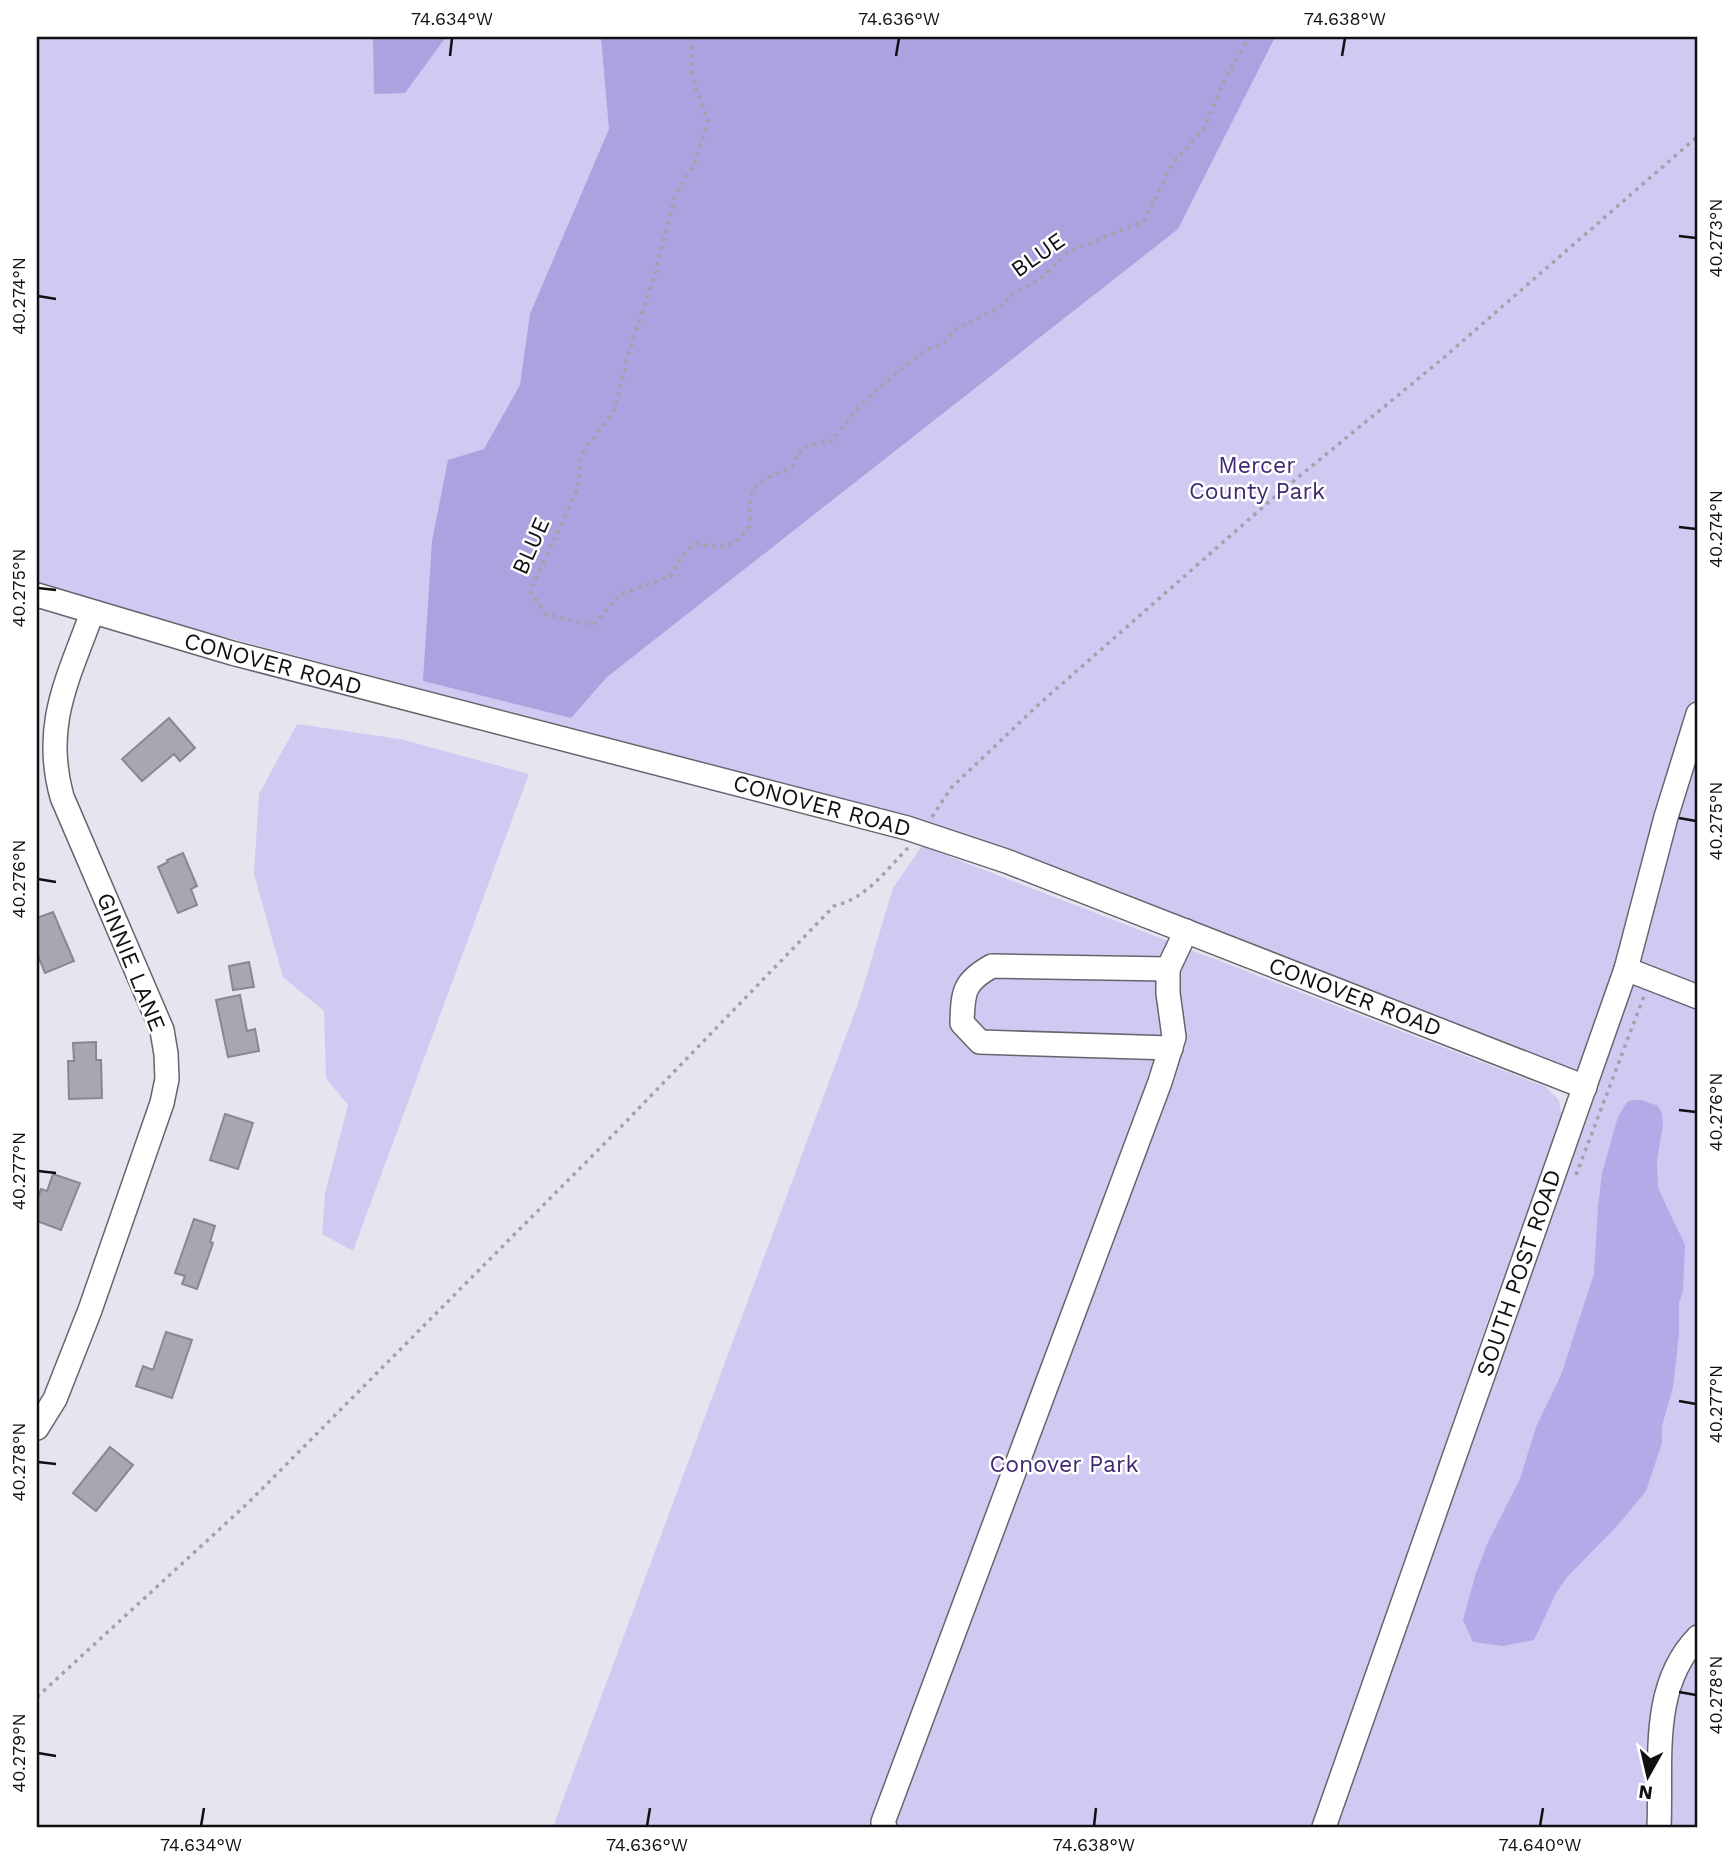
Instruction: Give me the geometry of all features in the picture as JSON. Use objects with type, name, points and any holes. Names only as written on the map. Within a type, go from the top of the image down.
[{"type":"street","name":"CONOVER ROAD","points":[[37,595],[299,671],[827,806],[922,833],[1006,861],[1584,1087]]},
{"type":"street","name":"GINNIE LANE","points":[[37,1428],[55,1399],[90,1310],[162,1103],[166,1079],[166,1054],[157,1015],[62,797],[55,774],[55,720],[92,613]]},
{"type":"street","name":"SOUTH POST ROAD","points":[[1324,1827],[1626,969],[1666,817],[1698,715]]},
{"type":"street","points":[[885,1827],[883,1822],[1160,1082],[1174,1037],[1168,993],[1168,969],[1185,931]]},
{"type":"street","points":[[1168,969],[992,967],[973,977],[963,997],[962,1023],[980,1042],[1171,1048]]},
{"type":"street","points":[[1626,969],[1698,997]]},
{"type":"street","points":[[1659,1827],[1662,1712],[1671,1675],[1698,1637]]},
{"type":"path","name":"BLUE","points":[[692,37],[692,77],[708,121],[694,165],[676,193],[655,274],[626,359],[615,409],[581,455],[578,488],[530,591],[546,614],[593,625],[621,594],[671,576],[682,556],[695,543],[720,549],[739,539],[750,526],[748,499],[759,482],[792,468],[801,448],[833,440],[862,403],[925,351],[943,344],[955,329],[1000,308],[1015,292],[1040,279],[1068,252],[1144,221],[1172,164],[1204,128],[1227,74],[1250,37]]},
{"type":"path","points":[[37,1697],[257,1494],[614,1134],[834,906],[862,895],[922,833],[951,788],[1038,705],[1279,494],[1441,360],[1698,136]]},
{"type":"green space","name":"Mercer County Park","points":[[37,37],[1698,37],[1698,1827],[1336,1827],[1599,1085],[1560,1068],[768,781],[37,585]]},
{"type":"green space","points":[[297,724],[400,739],[529,774],[353,1251],[322,1234],[325,1194],[348,1105],[326,1078],[324,1011],[283,977],[254,874],[259,794]]},
{"type":"green space","name":"Conover Park","points":[[922,846],[1546,1087],[1559,1100],[1562,1118],[1495,1300],[1312,1827],[553,1827],[860,998],[893,888]]},
{"type":"shaded area","points":[[373,37],[446,37],[405,93],[374,94]]},
{"type":"shaded area","points":[[601,37],[1275,37],[1178,229],[607,677],[571,718],[423,681],[432,541],[448,460],[484,449],[520,385],[530,314],[609,129]]},
{"type":"shaded area","points":[[1642,1100],[1658,1106],[1662,1113],[1663,1125],[1657,1160],[1658,1188],[1685,1245],[1673,1387],[1662,1426],[1662,1443],[1646,1491],[1618,1525],[1567,1577],[1556,1593],[1534,1640],[1503,1646],[1473,1642],[1463,1620],[1476,1573],[1488,1542],[1520,1479],[1536,1427],[1561,1375],[1594,1274],[1602,1173],[1618,1117],[1627,1102]]},
{"type":"building","points":[[169,718],[195,748],[180,761],[174,754],[142,781],[122,759]]},
{"type":"building","points":[[183,853],[197,886],[191,889],[197,905],[178,913],[158,867]]},
{"type":"building","points":[[53,912],[74,961],[45,973],[37,953],[37,918]]},
{"type":"building","points":[[249,962],[254,987],[233,990],[229,966]]},
{"type":"building","points":[[240,995],[247,1031],[255,1029],[259,1051],[228,1057],[216,1000]]},
{"type":"building","points":[[96,1042],[96,1060],[101,1060],[102,1098],[69,1099],[68,1061],[74,1061],[73,1043]]},
{"type":"building","points":[[225,1114],[253,1123],[238,1169],[210,1160]]},
{"type":"building","points":[[53,1174],[80,1183],[61,1230],[37,1221],[37,1201],[41,1189],[47,1191]]},
{"type":"building","points":[[194,1219],[215,1226],[210,1242],[213,1243],[197,1289],[182,1284],[185,1276],[175,1273]]},
{"type":"building","points":[[166,1332],[192,1340],[172,1398],[136,1386],[143,1366],[153,1370]]},
{"type":"building","points":[[110,1447],[133,1465],[96,1511],[73,1493]]}]
